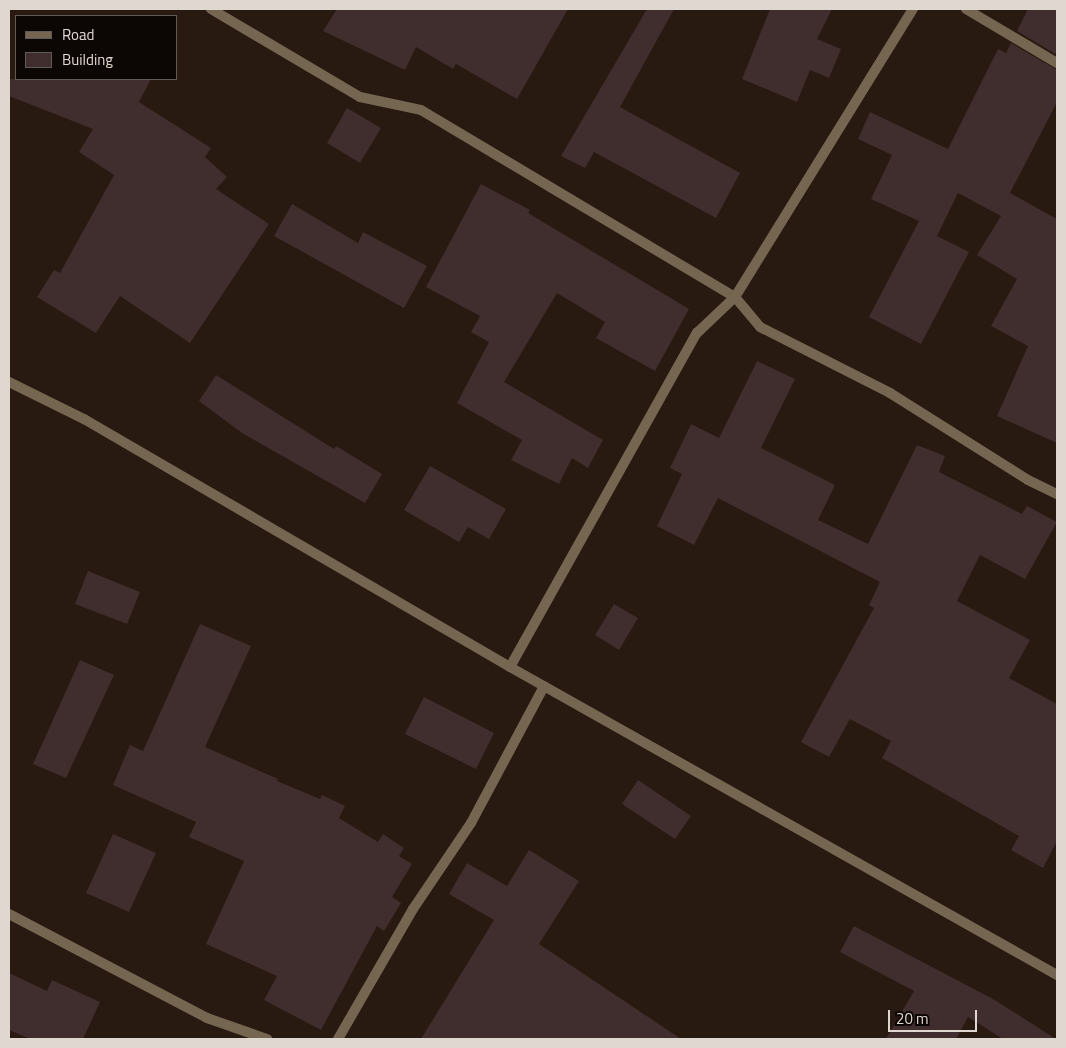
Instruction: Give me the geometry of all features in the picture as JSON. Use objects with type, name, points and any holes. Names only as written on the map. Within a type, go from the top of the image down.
[{"type":"street","points":[[211,9],[360,97],[421,110],[735,297],[760,327],[890,393],[1028,480],[1057,494]]},
{"type":"street","points":[[510,667],[697,333],[735,297],[913,9]]},
{"type":"street","points":[[966,9],[1057,63]]},
{"type":"street","points":[[9,382],[84,419],[510,667],[1057,975]]},
{"type":"street","points":[[338,1039],[418,902],[471,823],[544,686]]},
{"type":"street","points":[[9,914],[206,1018],[267,1039]]},
{"type":"building","points":[[337,9],[568,9],[517,99],[456,64],[453,69],[416,47],[405,70],[323,31]]},
{"type":"building","points":[[647,9],[674,9],[620,107],[740,173],[716,218],[594,152],[585,168],[561,156]]},
{"type":"building","points":[[770,9],[832,9],[817,39],[841,49],[829,78],[810,70],[797,102],[742,79]]},
{"type":"building","points":[[1028,9],[1057,9],[1057,55],[1017,31]]},
{"type":"building","points":[[1011,43],[1057,70],[1057,102],[1010,193],[1057,219],[1057,443],[997,416],[1028,346],[991,326],[1017,279],[977,255],[1001,216],[958,193],[937,236],[969,252],[921,344],[869,317],[919,221],[871,199],[892,155],[858,139],[870,112],[948,149],[998,49],[1006,53]]},
{"type":"building","points":[[9,79],[150,80],[139,102],[211,148],[205,157],[227,177],[216,189],[269,224],[190,343],[120,296],[96,333],[37,297],[54,270],[60,273],[114,175],[79,152],[93,129],[9,96]]},
{"type":"building","points":[[347,108],[381,128],[360,163],[327,143]]},
{"type":"building","points":[[481,184],[530,210],[528,213],[689,309],[655,371],[596,338],[605,322],[557,293],[504,382],[603,440],[588,468],[572,458],[559,484],[511,460],[522,440],[457,403],[489,342],[471,332],[480,316],[426,287]]},
{"type":"building","points":[[292,204],[358,243],[363,232],[427,266],[404,308],[274,236]]},
{"type":"building","points":[[757,361],[795,379],[761,448],[835,485],[818,520],[868,544],[917,445],[945,456],[939,472],[1022,514],[1027,506],[1057,522],[1025,579],[980,555],[957,601],[1030,640],[1009,678],[1057,704],[1057,841],[1043,868],[1011,850],[1019,836],[882,758],[891,741],[850,719],[829,757],[801,742],[874,608],[869,605],[880,582],[718,498],[694,545],[657,526],[682,474],[670,468],[691,424],[719,438]]},
{"type":"building","points":[[216,375],[334,449],[336,446],[382,474],[365,503],[242,433],[199,401]]},
{"type":"building","points":[[430,466],[506,509],[489,539],[468,527],[459,542],[404,510]]},
{"type":"building","points":[[88,571],[140,592],[127,624],[75,604]]},
{"type":"building","points":[[614,604],[638,618],[619,650],[595,635]]},
{"type":"building","points":[[200,624],[251,646],[205,747],[278,779],[277,781],[320,799],[322,795],[345,806],[339,818],[378,842],[383,834],[404,848],[399,856],[412,864],[392,897],[401,903],[384,931],[377,926],[321,1030],[264,1000],[277,976],[206,944],[244,861],[189,837],[196,822],[113,785],[130,745],[143,751]]},
{"type":"building","points":[[80,660],[114,675],[66,778],[33,764]]},
{"type":"building","points":[[424,697],[494,733],[476,769],[405,734]]},
{"type":"building","points":[[638,780],[691,816],[675,839],[622,804]]},
{"type":"building","points":[[113,834],[156,853],[129,912],[86,893]]},
{"type":"building","points":[[529,850],[579,881],[539,944],[681,1039],[421,1039],[494,920],[449,894],[467,863],[507,886]]},
{"type":"building","points":[[854,926],[993,999],[1056,1039],[1003,1039],[968,1017],[956,1039],[886,1039],[914,991],[840,952]]},
{"type":"building","points":[[9,973],[47,991],[52,980],[100,1002],[83,1039],[30,1039],[9,1030]]}]
